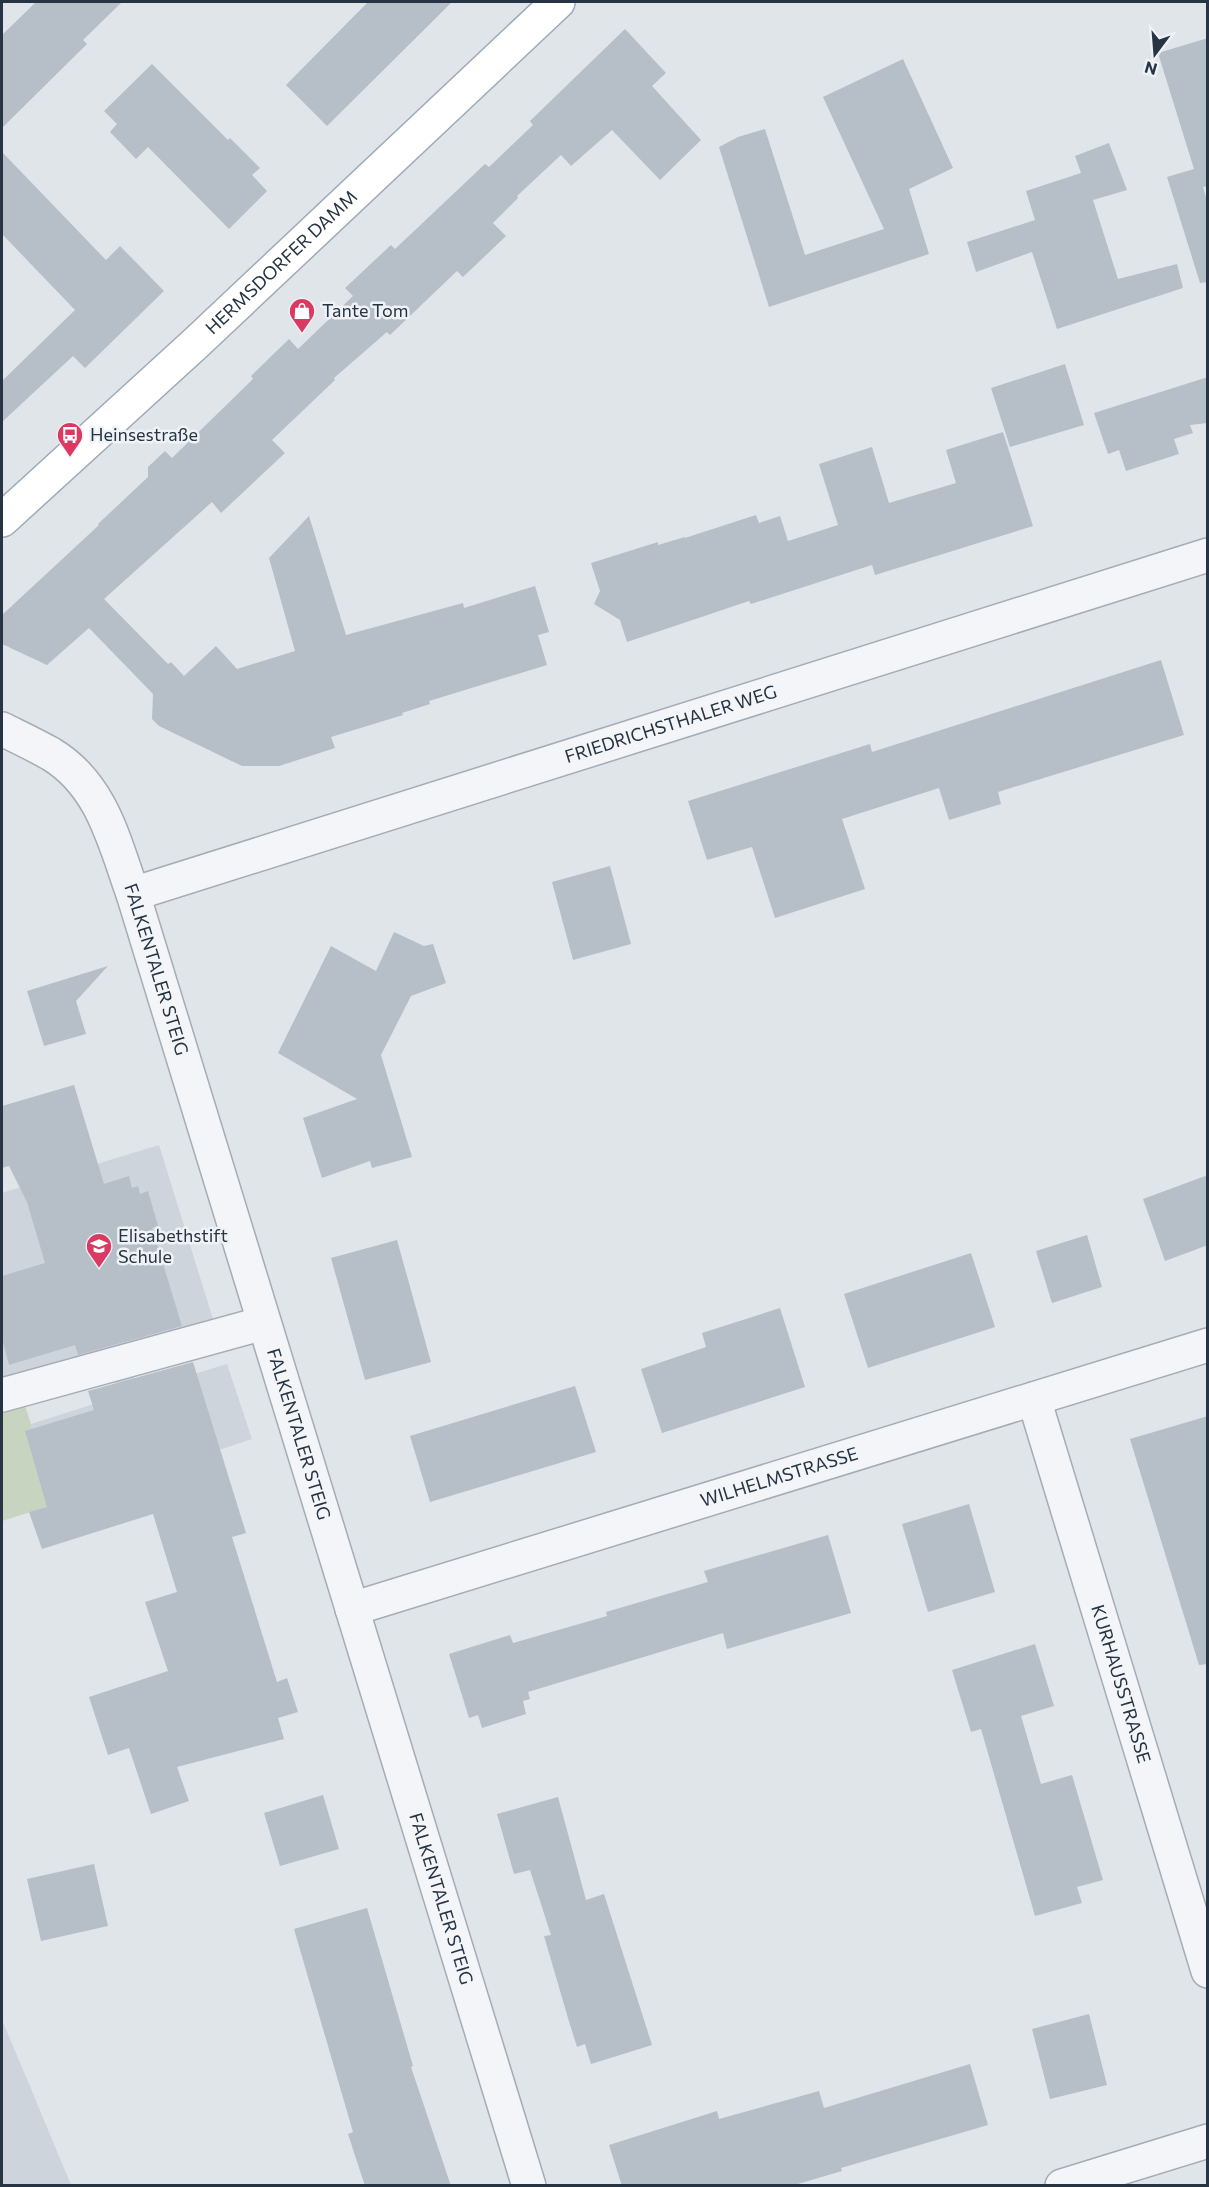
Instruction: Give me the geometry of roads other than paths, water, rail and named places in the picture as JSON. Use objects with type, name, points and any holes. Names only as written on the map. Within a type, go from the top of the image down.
[{"type":"main road","name":"HERMSDORFER DAMM","points":[[2,520],[196,343],[558,2]]},
{"type":"street","name":"FRIEDRICHSTHALER WEG","points":[[133,894],[1208,555]]},
{"type":"street","name":"FALKENTALER STEIG","points":[[2,729],[52,755],[83,781],[103,810],[133,894],[529,2186]]},
{"type":"street","points":[[2,1395],[264,1323]]},
{"type":"street","name":"WILHELMSTRASSE","points":[[352,1609],[1208,1345]]},
{"type":"street","name":"KURHAUSSTRASSE","points":[[1034,1399],[1208,1971]]},
{"type":"street","points":[[1062,2186],[1208,2141]]},
{"type":"place","name":"Tante Tom","points":[[302,334]]},
{"type":"place","name":"Heinsestraße","points":[[70,458]]},
{"type":"place","name":"Elisabethstift Schule","points":[[99,1269]]}]
